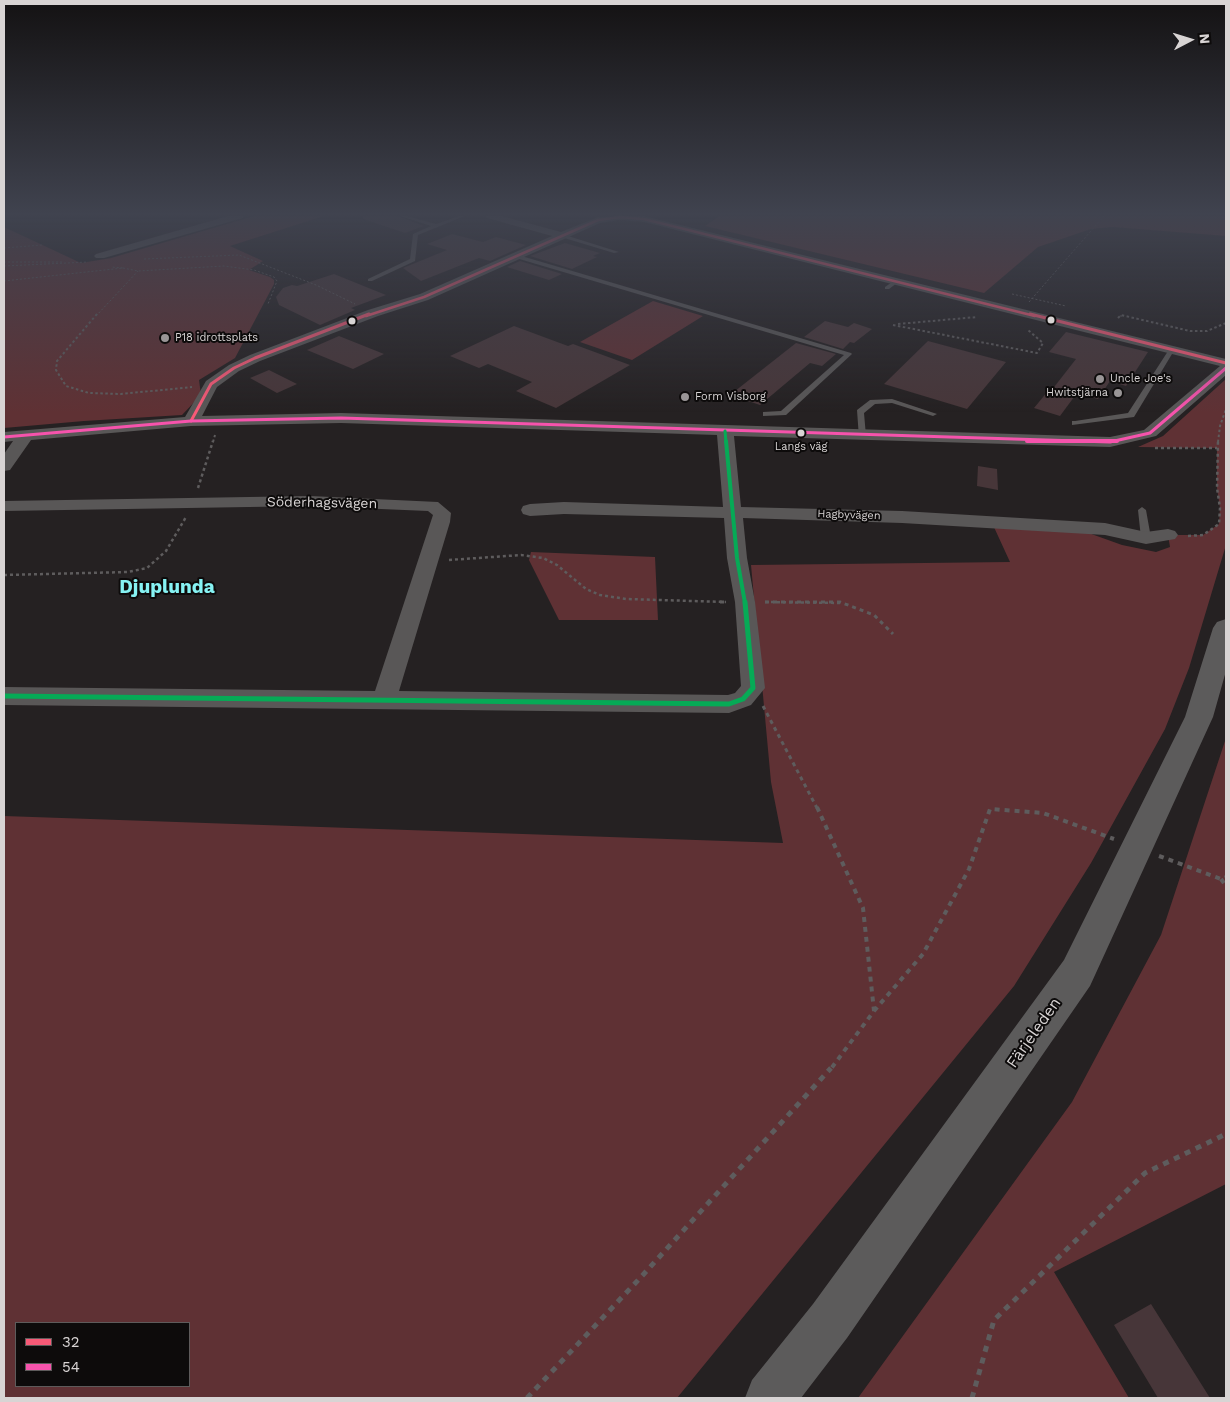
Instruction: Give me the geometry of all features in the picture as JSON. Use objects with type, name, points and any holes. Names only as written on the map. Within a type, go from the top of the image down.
[{"type":"main road","name":"Färjeleden","points":[[770,1398],[830,1321],[1077,973],[1199,717],[1226,628]]},
{"type":"street","points":[[191,421],[211,384],[234,368],[255,358],[373,313],[424,297],[461,281]]},
{"type":"street","points":[[878,281],[1021,313],[1226,363]]},
{"type":"street","points":[[4,437],[191,421],[400,419],[862,436],[1110,442],[1150,433],[1226,368]]},
{"type":"street","points":[[4,696],[729,704],[743,699],[753,688],[745,602],[737,558],[725,431]]},
{"type":"street","points":[[4,466],[25,436]]},
{"type":"street","name":"Söderhagsvägen","points":[[4,506],[310,501],[432,506],[442,513],[430,561],[384,700]]},
{"type":"street","name":"Hagbyvägen","points":[[530,510],[564,508],[893,517],[1105,529],[1146,538],[1168,535]]},
{"type":"lane","points":[[601,281],[849,354],[783,413],[766,414]]},
{"type":"lane","points":[[1076,423],[1131,415],[1172,350]]},
{"type":"lane","points":[[862,436],[860,412],[873,402],[892,401],[933,414]]},
{"type":"lane","points":[[1142,510],[1146,538]]},
{"type":"path","points":[[128,281],[57,361],[56,370],[66,386],[89,393],[121,394],[211,384]]},
{"type":"path","points":[[268,304],[277,281]]},
{"type":"path","points":[[307,281],[373,313]]},
{"type":"path","points":[[1021,313],[1047,281]]},
{"type":"path","points":[[1012,294],[1066,306]]},
{"type":"path","points":[[1118,318],[1121,314],[1190,331],[1207,331],[1226,322]]},
{"type":"path","points":[[984,316],[893,325],[1037,353],[1043,343],[1025,327]]},
{"type":"path","points":[[1168,535],[1203,535],[1219,524],[1217,448],[1220,426],[1226,409]]},
{"type":"path","points":[[4,575],[128,572],[148,568],[166,551],[194,502],[220,420]]},
{"type":"path","points":[[1110,442],[1164,448],[1217,448]]},
{"type":"path","points":[[430,561],[522,555],[543,558],[557,566],[586,589],[600,595],[626,599],[840,602],[874,615],[894,634]]},
{"type":"path","points":[[753,688],[812,797],[862,908],[874,1011]]},
{"type":"path","points":[[527,1398],[822,1080],[874,1011],[923,954],[968,869],[990,809],[1043,813],[1221,879],[1226,886]]},
{"type":"path","points":[[1221,879],[1226,877]]},
{"type":"path","points":[[972,1398],[994,1320],[1145,1173],[1226,1134]]},
{"type":"shaded area","points":[[4,281],[274,281],[235,358],[199,380],[201,395],[182,415],[4,428]]},
{"type":"shaded area","points":[[936,281],[998,281],[984,293]]},
{"type":"shaded area","points":[[653,301],[703,316],[632,360],[580,342]]},
{"type":"shaded area","points":[[1226,379],[1226,545],[1189,668],[1165,729],[1091,863],[1014,986],[677,1398],[4,1398],[4,816],[783,843],[771,782],[751,565],[1010,562],[993,525],[1083,531],[1122,545],[1156,552],[1170,547],[1168,535],[1203,535],[1219,524],[1217,448],[1138,447],[1163,436]]},
{"type":"shaded area","points":[[531,552],[655,557],[658,620],[559,620],[529,560]]},
{"type":"shaded area","points":[[1226,738],[1226,1184],[1054,1272],[1129,1398],[858,1398],[1072,1102],[1161,935]]},
{"type":"building","points":[[311,281],[352,281],[386,295],[351,308],[355,310],[320,325],[279,305],[276,297],[283,288],[292,285],[297,286]]},
{"type":"building","points":[[825,321],[848,327],[854,323],[872,329],[854,343],[850,342],[843,349],[804,337]]},
{"type":"building","points":[[514,326],[568,346],[573,344],[630,365],[556,408],[516,391],[532,382],[488,364],[479,368],[450,356]]},
{"type":"building","points":[[1066,332],[1148,352],[1126,386],[1110,381],[1098,399],[1077,393],[1060,416],[1034,408],[1048,391],[1051,391],[1076,359],[1049,352]]},
{"type":"building","points":[[339,336],[384,354],[353,369],[307,350]]},
{"type":"building","points":[[928,341],[1006,362],[967,409],[884,384]]},
{"type":"building","points":[[796,343],[836,354],[822,366],[810,363],[760,405],[730,395]]},
{"type":"building","points":[[269,370],[297,384],[277,393],[250,378]]},
{"type":"building","points":[[978,466],[997,469],[998,490],[977,486]]},
{"type":"building","points":[[1151,1304],[1210,1398],[1158,1398],[1114,1325]]},
{"type":"transit line","name":"32","points":[[191,421],[211,384],[234,368],[255,358],[373,313],[424,297],[459,281]]},
{"type":"transit line","name":"32","points":[[896,281],[1226,363]]},
{"type":"transit line","name":"54","points":[[4,437],[191,421],[341,418],[1110,442],[1150,433],[1226,368]]},
{"type":"transit line","points":[[4,696],[729,704],[743,699],[753,688],[745,602],[737,558],[725,431]]},
{"type":"place","name":"P18 idrottsplats","points":[[165,338]]},
{"type":"place","name":"Uncle Joe's","points":[[1100,379]]},
{"type":"place","name":"Hwitstjärna","points":[[1118,393]]},
{"type":"place","name":"Form Visborg","points":[[685,397]]},
{"type":"place","name":"Langs väg","points":[[801,433]]},
{"type":"district","name":"Djuplunda","points":[[167,587]]}]
